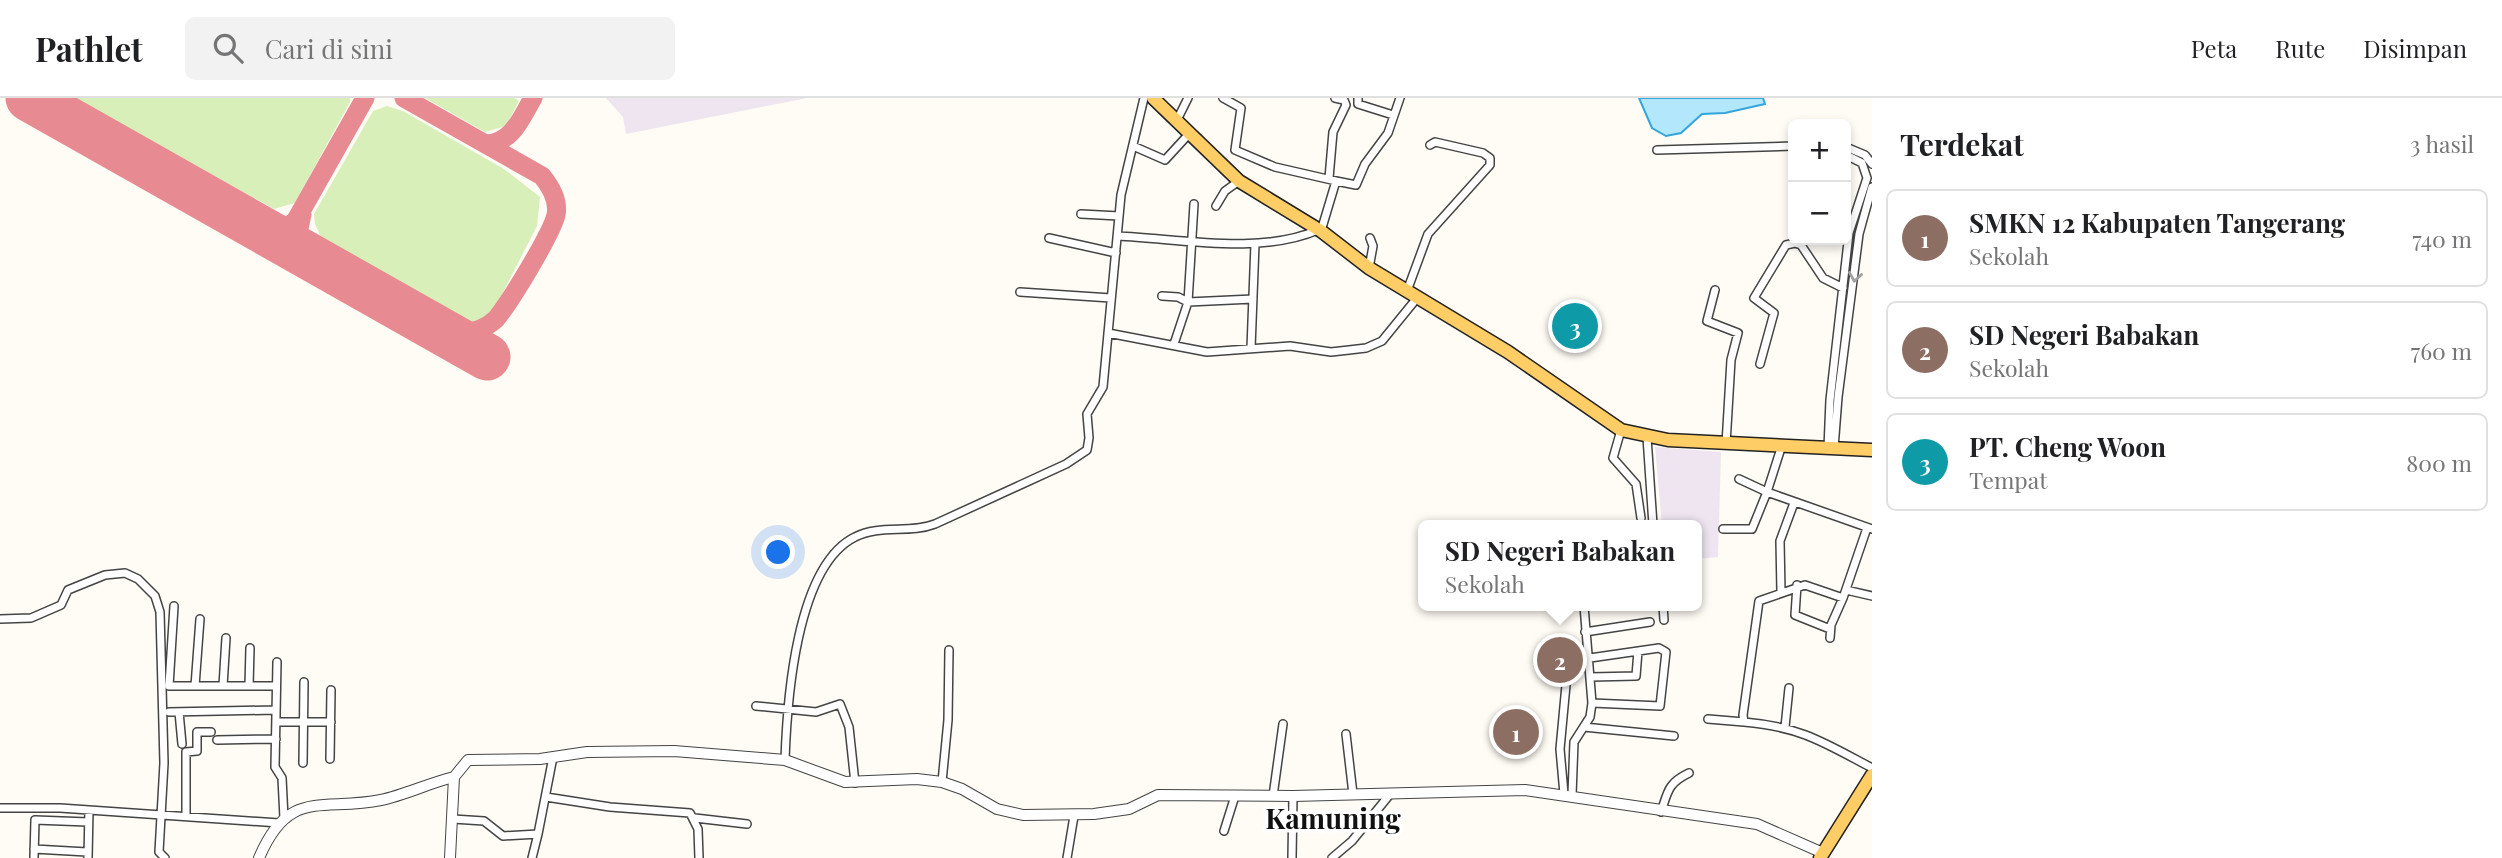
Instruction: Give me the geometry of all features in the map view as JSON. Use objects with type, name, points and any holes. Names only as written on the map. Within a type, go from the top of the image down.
[{"type":"main road","points":[[1153,98],[1188,135],[1239,181],[1320,231],[1369,268],[1487,338],[1621,430],[1647,437],[1726,444],[1872,450]]},
{"type":"main road","points":[[1825,856],[1872,775]]},
{"type":"street","points":[[785,760],[788,709],[810,592],[841,548],[866,533],[927,527],[1083,454],[1089,444],[1087,414],[1103,387],[1119,216],[1144,98]]},
{"type":"street","points":[[1176,123],[1188,98]]},
{"type":"street","points":[[1223,98],[1241,108],[1235,150],[1223,165]]},
{"type":"street","points":[[1118,236],[1255,244],[1296,239],[1320,231],[1332,180],[1333,132],[1346,105],[1344,100],[1335,98]]},
{"type":"street","points":[[1358,98],[1358,104],[1393,115]]},
{"type":"street","points":[[1235,150],[1253,160],[1295,174],[1356,185],[1366,164],[1388,133],[1400,98]]},
{"type":"street","points":[[1133,146],[1164,160],[1188,135]]},
{"type":"street","points":[[1108,333],[1208,352],[1290,346],[1331,352],[1366,348],[1390,333],[1412,294],[1428,234],[1490,165],[1490,158],[1483,153],[1435,142],[1430,145]]},
{"type":"street","points":[[1657,150],[1788,146]]},
{"type":"street","points":[[1851,149],[1865,155],[1870,168],[1851,227]]},
{"type":"street","points":[[1851,158],[1870,168]]},
{"type":"street","points":[[1216,206],[1221,195],[1239,181]]},
{"type":"street","points":[[1831,448],[1859,234],[1872,187]]},
{"type":"street","points":[[1174,344],[1188,302],[1194,204]]},
{"type":"street","points":[[1081,214],[1119,216]]},
{"type":"street","points":[[1851,233],[1859,234]]},
{"type":"street","points":[[1369,268],[1373,246],[1370,238]]},
{"type":"street","points":[[1049,239],[1116,253]]},
{"type":"street","points":[[1251,348],[1255,244]]},
{"type":"street","points":[[1760,364],[1774,313],[1754,298],[1786,245],[1801,245],[1823,278],[1843,288]]},
{"type":"street","points":[[1831,448],[1840,305],[1848,245]]},
{"type":"street","points":[[1715,290],[1707,321],[1738,333],[1731,360],[1726,444]]},
{"type":"street","points":[[1020,292],[1111,298]]},
{"type":"street","points":[[1162,296],[1178,297],[1188,302],[1253,299]]},
{"type":"street","points":[[1840,305],[1850,304]]},
{"type":"street","points":[[1621,430],[1613,458],[1636,484],[1641,518]]},
{"type":"street","points":[[1647,437],[1653,520]]},
{"type":"street","points":[[1723,529],[1752,529],[1782,445]]},
{"type":"street","points":[[1739,479],[1794,503],[1869,528],[1830,629],[1830,638]]},
{"type":"street","points":[[1781,592],[1780,541],[1794,503]]},
{"type":"street","points":[[0,620],[31,618],[61,605],[68,590],[105,575],[125,573],[149,587],[160,612],[163,814],[159,852],[165,858]]},
{"type":"street","points":[[1797,585],[1795,615],[1830,629]]},
{"type":"street","points":[[1744,722],[1759,601],[1797,585],[1812,585],[1844,594],[1872,596]]},
{"type":"street","points":[[174,606],[169,685],[276,686]]},
{"type":"street","points":[[1568,795],[1574,742],[1590,717],[1592,703],[1584,611]]},
{"type":"street","points":[[1663,611],[1664,620]]},
{"type":"street","points":[[195,686],[200,619]]},
{"type":"street","points":[[1586,632],[1650,622]]},
{"type":"street","points":[[223,686],[226,638]]},
{"type":"street","points":[[248,686],[250,648]]},
{"type":"street","points":[[942,782],[948,720],[949,650]]},
{"type":"street","points":[[1590,658],[1666,650],[1660,706],[1592,703]]},
{"type":"street","points":[[1591,677],[1634,677],[1638,672],[1638,651]]},
{"type":"street","points":[[259,858],[281,820],[282,778],[275,767],[277,662]]},
{"type":"street","points":[[303,763],[304,682]]},
{"type":"street","points":[[1566,685],[1560,749],[1568,795]]},
{"type":"street","points":[[1785,727],[1789,688]]},
{"type":"street","points":[[330,759],[331,690]]},
{"type":"street","points":[[756,706],[816,712],[840,705],[849,727],[855,783]]},
{"type":"street","points":[[169,712],[276,710]]},
{"type":"street","points":[[179,712],[182,744]]},
{"type":"street","points":[[1708,719],[1785,727],[1806,733],[1872,768]]},
{"type":"street","points":[[276,722],[331,722]]},
{"type":"street","points":[[1273,796],[1283,724]]},
{"type":"street","points":[[1584,727],[1674,736]]},
{"type":"street","points":[[186,815],[186,752],[197,751],[197,732],[211,732]]},
{"type":"street","points":[[1346,734],[1353,794]]},
{"type":"street","points":[[217,740],[276,739]]},
{"type":"street","points":[[450,858],[454,777],[460,766],[472,759],[553,757],[587,752],[674,751],[785,760],[833,779],[855,783],[918,779],[942,782],[1014,814],[1074,816],[1129,809],[1154,796],[1293,796],[1440,790],[1525,790],[1757,824],[1825,856]]},
{"type":"street","points":[[532,858],[553,757]]},
{"type":"street","points":[[1661,812],[1666,790],[1673,781],[1689,773]]},
{"type":"street","points":[[0,808],[281,820],[309,806],[380,800],[454,777]]},
{"type":"street","points":[[1332,858],[1352,841],[1391,793]]},
{"type":"street","points":[[1224,831],[1235,796]]},
{"type":"street","points":[[1292,858],[1293,796]]},
{"type":"street","points":[[546,797],[610,807],[690,813],[695,818],[747,824]]},
{"type":"street","points":[[88,822],[35,820],[34,853],[88,855],[89,810]]},
{"type":"street","points":[[1067,858],[1074,816]]},
{"type":"street","points":[[695,818],[699,858]]},
{"type":"street","points":[[453,819],[484,821],[501,836],[538,834]]},
{"type":"shaded area","points":[[606,98],[807,98],[626,134],[623,117]]},
{"type":"shaded area","points":[[1655,447],[1721,452],[1718,557],[1702,559],[1702,520],[1662,520]]},
{"type":"green space","points":[[75,98],[350,98],[350,102],[295,203],[274,209]]},
{"type":"green space","points":[[425,98],[515,98],[519,101],[506,126],[485,132]]},
{"type":"green space","points":[[387,106],[403,111],[504,169],[540,197],[537,226],[494,310],[486,318],[470,322],[322,239],[314,214],[373,111]]},
{"type":"water","points":[[1639,98],[1763,98],[1765,104],[1725,113],[1702,114],[1681,133],[1666,136],[1652,128]]},
{"type":"taxiway","points":[[246,221],[272,230],[284,228],[296,220],[365,98]]},
{"type":"taxiway","points":[[404,98],[542,176],[551,189],[556,204],[553,225],[520,284],[496,319],[479,330],[470,332],[452,332],[425,322]]},
{"type":"taxiway","points":[[487,144],[510,134],[533,98]]},
{"type":"taxiway","points":[[302,214],[296,243],[311,258]]},
{"type":"runway","points":[[29,98],[487,357]]},
{"type":"place","name":"PT. Cheng Woon","points":[[1575,326]]},
{"type":"place","name":"SD Negeri Babakan","points":[[1560,660]]},
{"type":"place","name":"SMKN 12 Kabupaten Tangerang","points":[[1516,732]]},
{"type":"district","name":"Kamuning","points":[[1333,817]]}]
